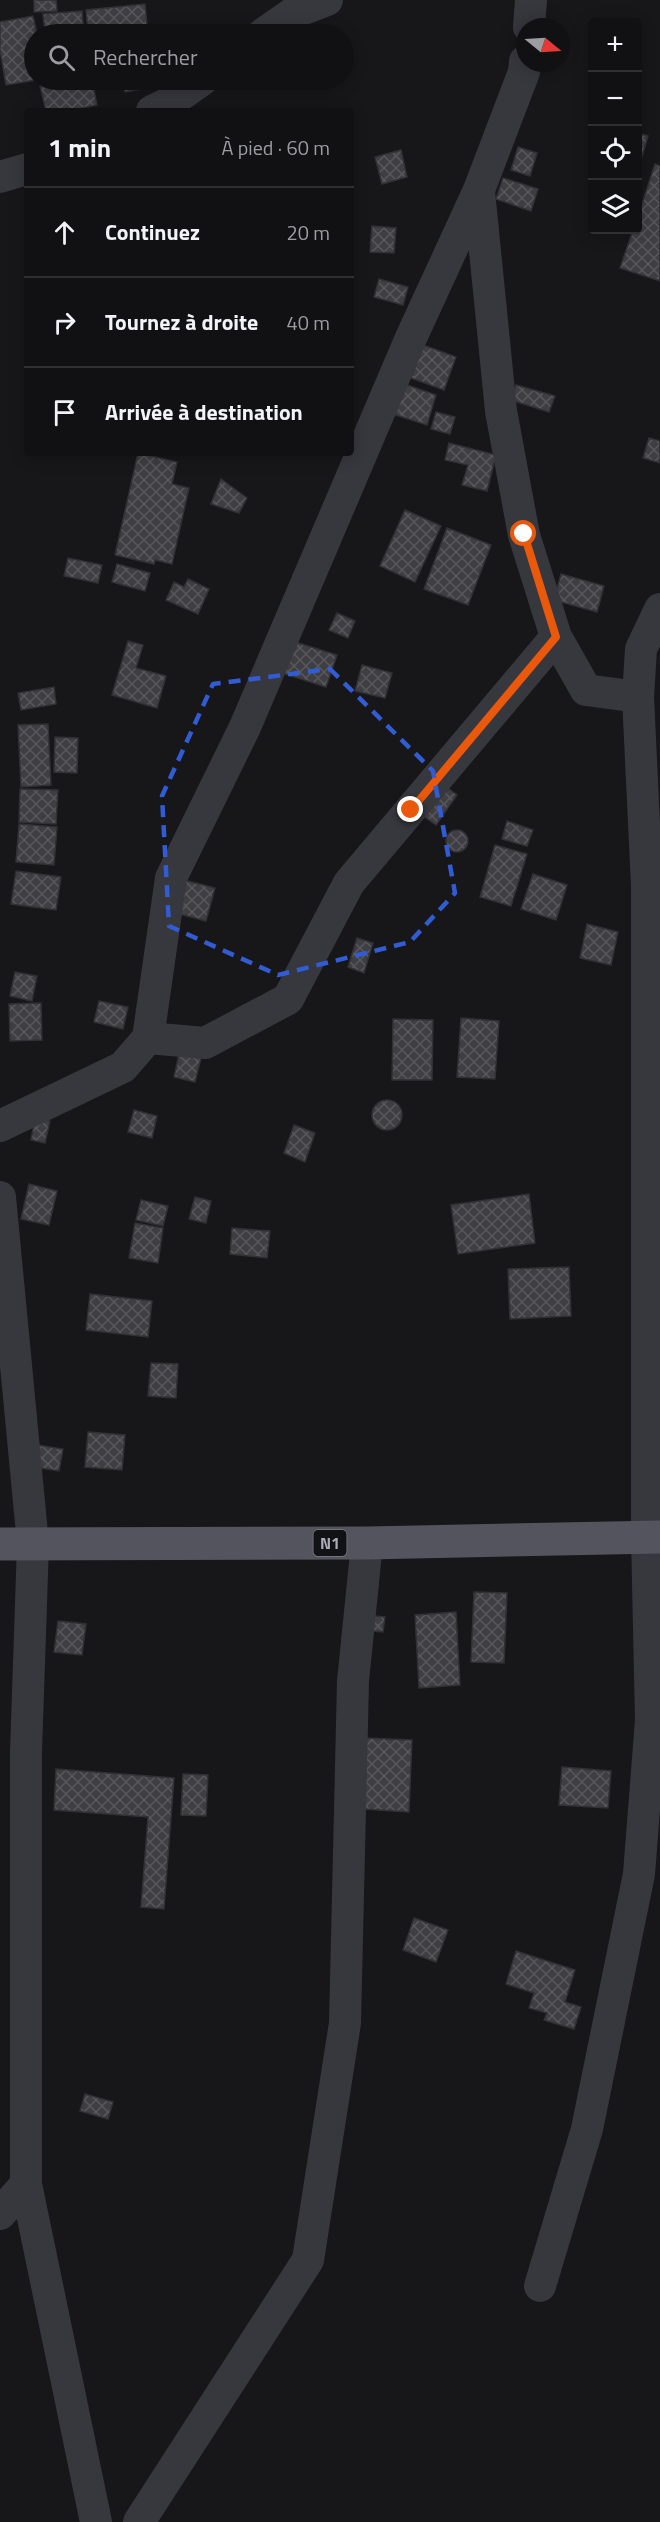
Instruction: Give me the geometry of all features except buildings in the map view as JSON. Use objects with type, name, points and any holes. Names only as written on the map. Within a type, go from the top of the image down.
[{"type":"main road","name":"N1","points":[[0,1544],[367,1543],[654,1537]]},
{"type":"street","points":[[277,24],[293,13],[327,0]]},
{"type":"street","points":[[529,18],[531,0]]},
{"type":"street","points":[[0,1126],[123,1067],[148,1038],[171,878],[245,727],[410,339],[479,190],[524,72]]},
{"type":"street","points":[[158,108],[188,90]]},
{"type":"street","points":[[0,177],[24,170]]},
{"type":"street","points":[[479,190],[501,411],[524,534],[556,637],[586,690],[639,697]]},
{"type":"street","points":[[540,2286],[587,2129],[639,1874],[651,1720],[654,1537],[653,888],[639,697],[640,649],[660,609]]},
{"type":"street","points":[[148,1038],[206,1043],[288,999],[349,883],[556,637]]},
{"type":"street","points":[[0,1197],[33,1544],[26,1752],[26,2184],[96,2522]]},
{"type":"street","points":[[140,2522],[308,2260],[345,2023],[353,1681],[367,1543]]},
{"type":"street","points":[[0,2214],[26,2184]]},
{"type":"highlighted area","points":[[330,669],[433,771],[455,893],[410,942],[278,975],[169,926],[162,796],[213,684]]},
{"type":"route","points":[[411,810],[556,637],[524,534]]}]
